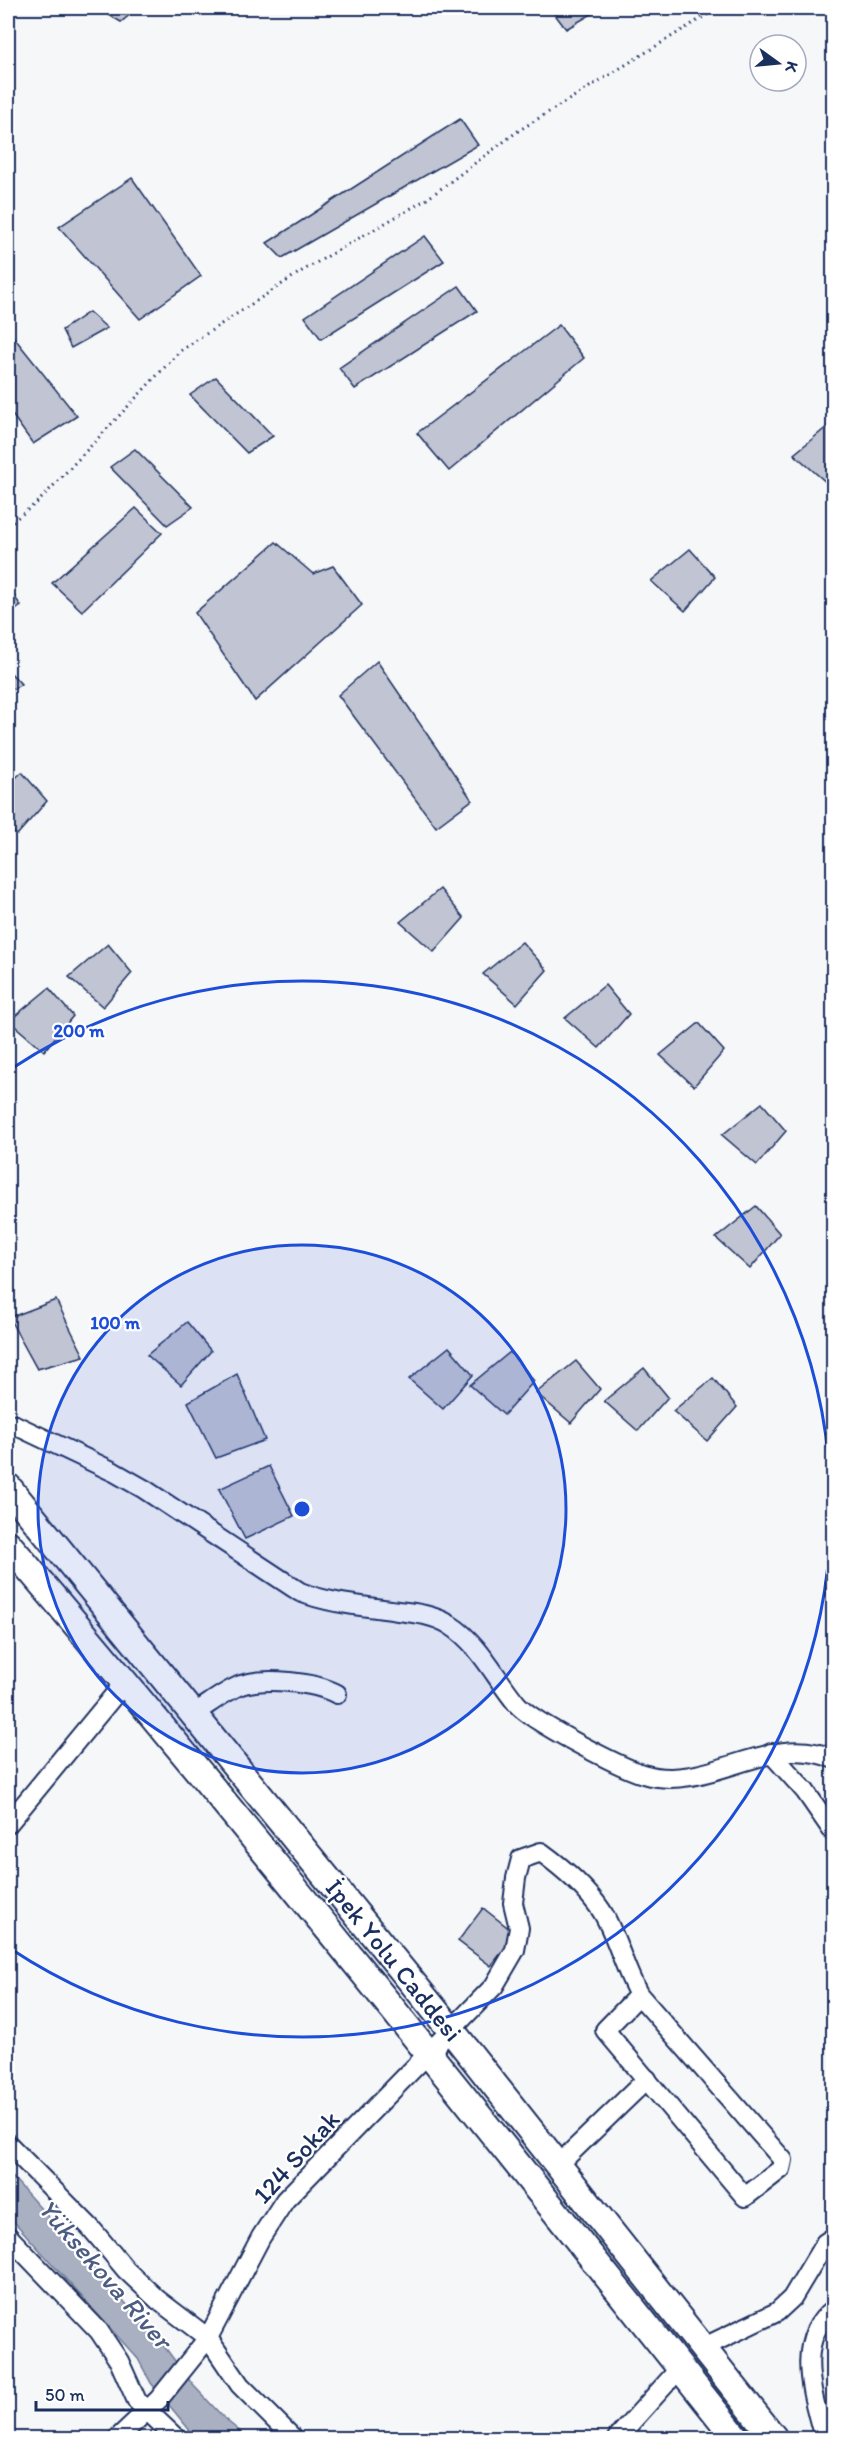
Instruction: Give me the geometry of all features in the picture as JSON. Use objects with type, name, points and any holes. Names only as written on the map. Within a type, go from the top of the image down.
[{"type":"highway","name":"İpek Yolu Caddesi","points":[[8,1487],[451,2030],[774,2439]]},
{"type":"highway","name":"İpek Yolu Caddesi","points":[[8,1544],[125,1682],[427,2053],[736,2439]]},
{"type":"street","points":[[8,1424],[15,1425],[114,1472],[174,1508],[300,1592],[323,1600],[427,1615],[449,1624],[467,1639],[526,1714],[634,1772],[659,1778],[687,1777],[771,1753],[807,1751],[834,1759]]},
{"type":"street","points":[[8,1824],[125,1682]]},
{"type":"street","points":[[193,1714],[241,1685],[259,1682],[289,1682],[328,1689],[337,1694]]},
{"type":"street","points":[[771,1753],[805,1791],[834,1833]]},
{"type":"street","name":"124 Sokak","points":[[118,2439],[186,2368],[208,2338],[261,2237],[285,2200],[494,1986],[515,1950],[519,1928],[513,1903],[521,1859],[541,1852],[564,1869],[601,1911],[639,1995]]},
{"type":"street","points":[[639,1995],[783,2160],[781,2169],[745,2197],[605,2030],[639,1995]]},
{"type":"street","points":[[558,2165],[647,2079]]},
{"type":"street","points":[[8,2144],[90,2227],[126,2270],[158,2300],[208,2338],[240,2385],[293,2439]]},
{"type":"street","points":[[8,2236],[99,2331],[119,2361],[137,2401],[153,2405],[176,2439]]},
{"type":"street","points":[[702,2348],[777,2312],[792,2298],[825,2243],[834,2237]]},
{"type":"street","points":[[825,2434],[808,2377],[808,2366],[812,2343],[818,2329],[825,2315],[834,2309]]},
{"type":"street","points":[[617,2439],[680,2368]]},
{"type":"path","points":[[8,525],[39,501],[180,351],[302,271],[427,199],[518,131],[718,8]]},
{"type":"water","points":[[8,2172],[164,2346],[193,2385],[226,2420],[248,2438],[196,2438],[151,2383],[138,2359],[8,2215]]},
{"type":"building","points":[[106,8],[138,8],[121,22],[102,11]]},
{"type":"building","points":[[550,8],[602,8],[566,29]]},
{"type":"building","points":[[460,119],[478,145],[282,258],[267,243]]},
{"type":"building","points":[[132,178],[201,276],[140,319],[59,227]]},
{"type":"building","points":[[425,236],[444,261],[321,339],[305,317]]},
{"type":"building","points":[[459,286],[477,311],[355,389],[339,368]]},
{"type":"building","points":[[89,312],[107,328],[71,348],[62,330]]},
{"type":"building","points":[[559,325],[584,358],[449,471],[417,433]]},
{"type":"building","points":[[8,330],[77,416],[33,444],[8,409]]},
{"type":"building","points":[[216,377],[273,436],[247,453],[190,395]]},
{"type":"building","points":[[834,421],[834,478],[828,484],[794,454]]},
{"type":"building","points":[[135,449],[193,507],[167,525],[110,467]]},
{"type":"building","points":[[136,508],[162,533],[82,611],[52,583]]},
{"type":"building","points":[[276,542],[313,574],[333,566],[362,605],[255,701],[195,613]]},
{"type":"building","points":[[690,549],[715,577],[685,611],[651,581]]},
{"type":"building","points":[[8,587],[21,606],[8,615]]},
{"type":"building","points":[[377,661],[472,800],[436,827],[338,695]]},
{"type":"building","points":[[8,670],[21,684],[8,693]]},
{"type":"building","points":[[22,772],[47,801],[17,835],[8,827],[8,785]]},
{"type":"building","points":[[440,889],[464,918],[434,952],[400,922]]},
{"type":"building","points":[[522,942],[547,970],[517,1004],[483,974]]},
{"type":"building","points":[[108,944],[132,973],[103,1007],[69,977]]},
{"type":"building","points":[[605,985],[629,1014],[599,1048],[565,1018]]},
{"type":"building","points":[[49,988],[73,1016],[44,1051],[9,1021]]},
{"type":"building","points":[[699,1023],[724,1051],[694,1086],[660,1055]]},
{"type":"building","points":[[762,1103],[786,1131],[757,1165],[722,1135]]},
{"type":"building","points":[[756,1206],[780,1234],[750,1269],[716,1238]]},
{"type":"building","points":[[56,1300],[84,1356],[37,1369],[9,1318]]},
{"type":"building","points":[[187,1322],[211,1351],[181,1385],[147,1355]]},
{"type":"building","points":[[449,1347],[473,1375],[443,1409],[409,1379]]},
{"type":"building","points":[[510,1352],[534,1381],[504,1415],[470,1385]]},
{"type":"building","points":[[576,1361],[600,1389],[571,1423],[536,1393]]},
{"type":"building","points":[[644,1368],[668,1397],[638,1431],[604,1401]]},
{"type":"building","points":[[237,1374],[265,1440],[216,1458],[188,1402]]},
{"type":"building","points":[[713,1378],[737,1407],[707,1441],[673,1411]]},
{"type":"building","points":[[269,1466],[294,1516],[245,1539],[219,1489]]},
{"type":"building","points":[[483,1908],[516,1934],[491,1966],[458,1941]]},
{"type":"water label","name":"Yüksekova River","points":[[105,2274]]}]
